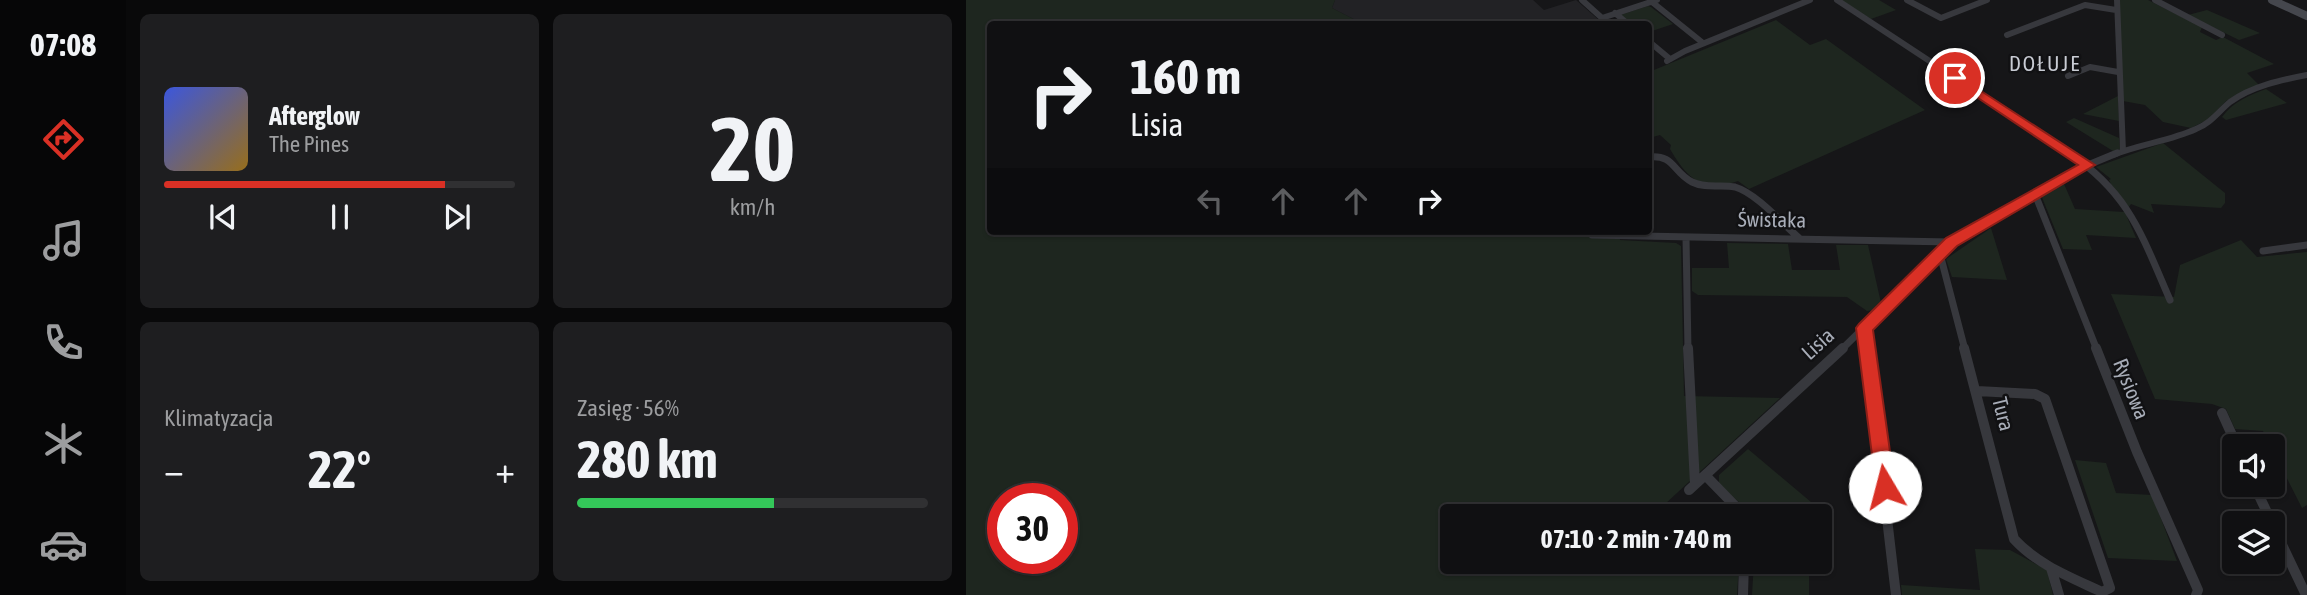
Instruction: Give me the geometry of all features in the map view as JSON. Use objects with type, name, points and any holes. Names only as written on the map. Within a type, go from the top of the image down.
[{"type":"street","points":[[1582,0],[1602,18],[1655,1],[1703,43]]},
{"type":"street","points":[[1652,44],[1668,60],[1810,0]]},
{"type":"street","points":[[1837,0],[2088,165],[2122,199],[2171,300]]},
{"type":"street","points":[[1908,0],[1941,18],[1987,0]]},
{"type":"street","points":[[2117,0],[2123,151]]},
{"type":"street","points":[[2155,0],[2222,35]]},
{"type":"street","points":[[2272,0],[2307,16]]},
{"type":"street","points":[[2007,35],[2085,5],[2116,10]]},
{"type":"street","points":[[1615,13],[1624,21]]},
{"type":"street","points":[[2068,76],[2090,67],[2118,72]]},
{"type":"street","name":"Lisia","points":[[1686,238],[1685,298],[1692,487],[1865,328],[1951,242],[2088,165],[2123,151],[2195,130],[2214,120],[2229,103],[2248,92],[2273,82],[2307,75]]},
{"type":"street","points":[[1652,156],[1660,155],[1669,158],[1680,174],[1705,187],[1739,188],[1800,238]]},
{"type":"street","name":"Rysiowa","points":[[2035,194],[2137,452],[2197,590],[2196,595]]},
{"type":"street","name":"Świstaka","points":[[1649,235],[1686,238],[1951,242]]},
{"type":"street","points":[[2263,251],[2307,245]]},
{"type":"street","name":"Tura","points":[[1940,254],[1978,391],[2014,539],[2021,548],[2051,568],[2102,592],[2110,588],[2045,399],[2035,394],[1978,391]]},
{"type":"street","points":[[1865,328],[1896,595]]},
{"type":"street","points":[[2222,413],[2232,434]]},
{"type":"street","points":[[1705,475],[1733,504]]},
{"type":"street","points":[[2285,550],[2306,595]]},
{"type":"street","points":[[2051,568],[2059,595]]},
{"type":"street","points":[[1743,595],[1744,574]]},
{"type":"shaded area","points":[[966,0],[1335,0],[1332,8],[1357,21],[987,21],[987,235],[1619,235],[1620,240],[1676,243],[1681,246],[1684,396],[1780,398],[1665,504],[1440,504],[1440,574],[1738,574],[1737,595],[966,595]]},
{"type":"shaded area","points":[[1335,0],[1533,0],[1544,10],[1576,0],[1600,21],[1357,21],[1332,8]]},
{"type":"shaded area","points":[[1839,0],[1879,0],[1896,10],[1871,19]]},
{"type":"shaded area","points":[[2119,0],[2148,0],[2202,27],[2200,32],[2216,40],[2223,37],[2274,64],[2247,73],[2259,85],[2226,101],[2209,119],[2191,128],[2163,122],[2145,105],[2123,101]]},
{"type":"shaded area","points":[[1648,6],[1673,24],[1652,31],[1652,21],[1627,21],[1620,15]]},
{"type":"shaded area","points":[[2207,10],[2260,33],[2239,40],[2188,15]]},
{"type":"shaded area","points":[[1776,20],[1810,45],[1826,39],[1925,110],[1749,189],[1738,181],[1715,186],[1697,181],[1689,175],[1670,149],[1671,145],[1660,135],[1652,137],[1652,71]]},
{"type":"shaded area","points":[[2266,89],[2287,103],[2226,120],[2222,117],[2236,103]]},
{"type":"shaded area","points":[[2118,96],[2119,121],[2083,114]]},
{"type":"shaded area","points":[[2074,118],[2119,138],[2120,149],[2113,151],[2066,122]]},
{"type":"shaded area","points":[[2163,143],[2225,193],[2225,203],[2221,208],[2151,204],[2154,213],[2131,204],[2125,212],[2136,238],[2086,235],[2092,250],[2063,249],[2041,195],[2064,184],[2075,209],[2124,212],[2109,180],[2111,179],[2096,167]]},
{"type":"shaded area","points":[[1991,228],[2007,280],[1952,277],[1946,259]]},
{"type":"shaded area","points":[[2241,240],[2257,257],[2307,252],[2307,505],[2302,508],[2285,474],[2285,434],[2235,429],[2226,409],[2212,404],[2155,399],[2111,294],[2174,297],[2180,265]]},
{"type":"shaded area","points":[[1727,243],[1788,244],[1792,270],[1840,270],[1836,245],[1868,245],[1881,303],[1874,310],[1867,311],[1847,297],[1698,295],[1692,291],[1692,268],[1729,268]]},
{"type":"shaded area","points":[[1748,449],[1811,504],[1741,504],[1719,484],[1719,475]]},
{"type":"shaded area","points":[[2075,460],[2106,463],[2116,493],[2152,495],[2177,561],[2108,558]]},
{"type":"shaded area","points":[[1975,549],[2010,550],[2047,570],[2053,595],[1902,595],[1901,585],[1980,590]]},
{"type":"shaded area","points":[[1753,574],[1809,574],[1809,595],[1752,595]]},
{"type":"district","name":"DOŁUJE","points":[[2045,64]]},
{"type":"route","points":[[1885,487],[1865,328],[1951,242],[2088,165],[1955,78]]}]
